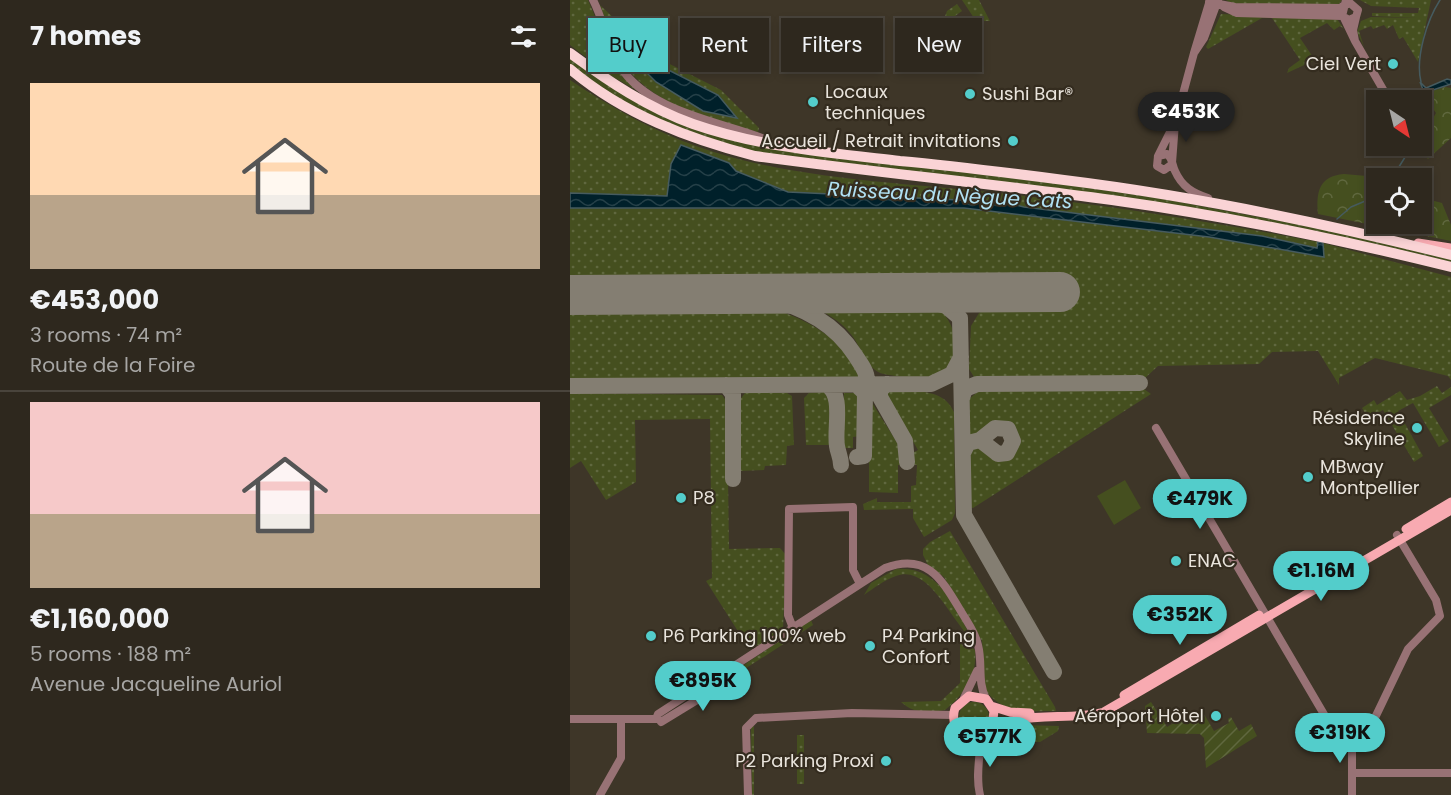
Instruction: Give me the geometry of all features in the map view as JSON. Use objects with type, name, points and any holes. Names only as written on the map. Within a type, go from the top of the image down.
[{"type":"highway","points":[[570,53],[616,86],[671,114],[731,135],[771,144],[1075,182],[1232,207],[1389,239],[1451,255]]},
{"type":"highway","points":[[570,69],[654,122],[712,145],[754,156],[1122,202],[1222,218],[1386,251],[1451,267]]},
{"type":"main road","points":[[1389,239],[1451,248]]},
{"type":"main road","points":[[1386,251],[1451,272]]},
{"type":"main road","points":[[1266,615],[1102,706],[1084,712],[1038,714],[1010,712],[975,696],[964,698],[958,703],[953,715],[956,728],[973,738],[992,727],[1020,719],[1086,717],[1104,712],[1398,537],[1451,502]]},
{"type":"main road","points":[[1398,537],[1451,510]]},
{"type":"main road","points":[[988,702],[995,716],[992,727]]},
{"type":"street","points":[[593,0],[619,65],[640,87],[663,102],[690,114],[762,137],[771,144]]},
{"type":"street","points":[[1174,123],[1172,163],[1168,169],[1161,169],[1156,164],[1158,156],[1174,123],[1194,53],[1204,38],[1214,1],[1235,7],[1343,10],[1350,3],[1355,4],[1356,17],[1353,30],[1355,41]]},
{"type":"street","points":[[1343,10],[1349,20],[1356,17]]},
{"type":"street","points":[[1343,10],[1355,41],[1383,90]]},
{"type":"street","points":[[1158,156],[1167,154],[1186,188],[1201,196],[1224,201],[1232,207]]},
{"type":"street","points":[[1156,428],[1329,722],[1352,734]]},
{"type":"street","points":[[793,628],[788,615],[789,508],[853,507],[853,570],[860,584]]},
{"type":"street","points":[[1352,734],[1372,724],[1408,649],[1440,616],[1436,600],[1398,537]]},
{"type":"street","points":[[570,719],[659,721],[658,714],[707,682],[714,682],[734,666],[860,584],[897,563],[909,563],[930,570],[945,584],[974,634],[979,650],[981,686],[988,702]]},
{"type":"street","points":[[964,698],[974,681],[979,664]]},
{"type":"street","points":[[748,795],[746,728],[756,718],[852,713],[953,715]]},
{"type":"street","points":[[600,795],[621,758],[621,719]]},
{"type":"street","points":[[1352,734],[1352,795]]},
{"type":"street","points":[[980,736],[981,750],[977,762],[977,784],[980,795]]},
{"type":"street","points":[[1353,773],[1451,773]]},
{"type":"green space","points":[[570,0],[588,0],[596,18],[588,18],[588,59],[570,45]]},
{"type":"green space","points":[[962,0],[979,0],[990,21],[974,18]]},
{"type":"green space","points":[[1226,0],[1342,0],[1339,4],[1234,5]]},
{"type":"green space","points":[[1360,0],[1431,0],[1418,62],[1403,37],[1399,39],[1393,25],[1387,29],[1384,25],[1373,29],[1371,26],[1359,31],[1364,47],[1357,32],[1361,21],[1371,17],[1418,18],[1372,16],[1372,13],[1418,13],[1419,8],[1371,6]]},
{"type":"green space","points":[[957,4],[962,11],[952,18],[944,18],[947,11]]},
{"type":"green space","points":[[600,5],[614,18],[604,18]]},
{"type":"green space","points":[[1221,14],[1337,19],[1344,29],[1340,26],[1334,30],[1327,23],[1300,38],[1315,60],[1287,73],[1289,68],[1300,60],[1272,18],[1262,18],[1208,49],[1206,47]]},
{"type":"green space","points":[[570,58],[588,68],[588,72],[595,72],[702,131],[1158,198],[1307,226],[1451,258],[1451,262],[1341,237],[741,150],[671,126],[611,94],[570,65]]},
{"type":"green space","points":[[668,63],[680,69],[680,72],[686,72],[721,90],[759,128],[758,132],[702,116],[665,100],[631,72],[668,72]]},
{"type":"green space","points":[[605,72],[619,72],[641,93]]},
{"type":"green space","points":[[570,80],[616,109],[665,134],[699,147],[775,167],[856,179],[1017,195],[1130,210],[1318,242],[1317,248],[1262,236],[1024,207],[1003,202],[788,192],[736,171],[729,163],[671,164],[667,196],[576,195],[570,193]]},
{"type":"green space","points":[[1445,87],[1451,88],[1451,138],[1432,155],[1432,120],[1436,113],[1432,107],[1432,91]]},
{"type":"green space","points":[[1336,175],[1366,176],[1366,224],[1318,214],[1321,186]]},
{"type":"green space","points":[[1432,200],[1442,203],[1451,225],[1451,241],[1417,234],[1432,234]]},
{"type":"green space","points":[[570,208],[964,208],[1209,237],[1323,256],[1323,243],[1451,277],[1451,380],[1448,376],[1375,358],[1339,378],[1339,385],[1318,351],[1272,352],[1259,364],[1158,366],[1144,379],[974,377],[969,369],[971,326],[979,313],[991,306],[1060,306],[1060,278],[570,281]]},
{"type":"green space","points":[[816,307],[937,307],[944,314],[953,331],[955,350],[953,359],[939,374],[933,376],[904,377],[878,372],[868,363],[845,328]]},
{"type":"green space","points":[[771,308],[798,318],[823,332],[844,351],[859,377],[570,379],[570,309]]},
{"type":"green space","points":[[1437,386],[1442,393],[1451,387],[1451,395],[1429,408],[1449,441],[1439,447],[1413,403],[1398,411],[1423,456],[1414,462],[1383,410],[1368,418],[1362,408],[1374,400],[1377,405],[1400,391],[1407,400],[1420,396]]},
{"type":"green space","points":[[981,389],[1144,389],[1151,394],[973,508],[969,507],[969,448],[982,448],[990,456],[1003,459],[1013,453],[1018,442],[1013,428],[999,422],[991,424],[981,434],[970,435],[969,399]]},
{"type":"green space","points":[[914,391],[933,394],[949,403],[954,412],[955,513],[952,520],[924,537],[913,518],[913,509],[864,510],[863,504],[877,498],[877,502],[911,502],[911,486],[916,485],[917,465],[910,464],[909,455],[918,450],[884,392]]},
{"type":"green space","points":[[824,392],[829,397],[831,445],[806,445],[804,398],[809,393]]},
{"type":"green space","points":[[570,393],[722,395],[727,402],[729,549],[780,548],[786,555],[783,630],[759,645],[748,647],[706,581],[712,578],[710,419],[635,420],[636,482],[606,500],[581,461],[570,468]]},
{"type":"green space","points":[[745,393],[787,393],[792,396],[794,445],[787,446],[786,465],[765,466],[764,470],[740,471],[739,401]]},
{"type":"green space","points":[[844,393],[859,393],[860,436],[853,437],[853,448],[843,448]]},
{"type":"green space","points":[[869,398],[903,452],[903,465],[898,465],[898,493],[869,492]]},
{"type":"green space","points":[[1125,480],[1141,508],[1114,525],[1097,496]]},
{"type":"green space","points":[[950,531],[1056,711],[1026,711],[1008,708],[985,690],[982,641],[944,577],[928,565],[923,555],[923,549],[930,542]]},
{"type":"green space","points":[[896,569],[924,574],[944,590],[972,639],[939,597],[919,578],[908,574],[896,576],[864,595],[871,583]]},
{"type":"green space","points":[[811,620],[813,625],[720,685],[726,677]]},
{"type":"green space","points":[[960,638],[975,650],[975,659],[972,676],[958,698],[945,710],[933,712],[916,711],[901,702],[941,701],[960,683]]},
{"type":"green space","points":[[974,702],[985,706],[989,717],[985,728],[974,732],[963,728],[959,717],[963,706]]},
{"type":"green space","points":[[1151,702],[1167,727],[1182,718],[1185,723],[1204,714],[1214,731],[1229,723],[1228,719],[1231,717],[1239,731],[1251,724],[1257,736],[1206,768],[1204,738],[1200,734],[1147,733],[1145,706]]},
{"type":"green space","points":[[1019,725],[1059,726],[1058,731],[1040,742],[1009,742],[987,756],[983,748],[1001,729]]},
{"type":"green space","points":[[754,726],[754,795],[752,795],[751,727]]},
{"type":"green space","points":[[797,735],[804,735],[804,757],[797,757]]},
{"type":"green space","points":[[797,764],[804,764],[804,784],[797,784]]},
{"type":"water","points":[[668,70],[718,95],[737,118],[703,111],[656,82],[646,72],[668,72]]},
{"type":"water","points":[[1447,79],[1451,80],[1451,84],[1432,90],[1423,90],[1420,82],[1426,88]]},
{"type":"water","points":[[681,145],[729,163],[736,171],[788,192],[1003,202],[1024,207],[1262,236],[1317,248],[1318,242],[1323,243],[1324,257],[1209,237],[964,208],[570,208],[570,193],[667,196],[671,164]]},
{"type":"waterway","points":[[1421,82],[1420,62],[1423,40],[1440,0]]},
{"type":"waterway","name":"Ruisseau du Nègue Cats","points":[[1398,168],[1406,156]]},
{"type":"waterway","name":"Ruisseau du Nègue Cats","points":[[1337,219],[1351,207],[1366,201]]},
{"type":"taxiway","points":[[904,293],[946,306],[960,318],[964,515],[1054,672]]},
{"type":"taxiway","points":[[743,294],[792,306],[807,312],[833,330],[845,341],[865,370],[867,380],[861,385]]},
{"type":"taxiway","points":[[570,386],[931,384],[952,374],[961,357]]},
{"type":"taxiway","points":[[962,398],[965,389],[977,384],[1140,383]]},
{"type":"taxiway","points":[[887,384],[880,390],[880,397],[905,441],[907,462]]},
{"type":"taxiway","points":[[726,385],[733,394],[733,479]]},
{"type":"taxiway","points":[[827,385],[832,390],[837,404],[836,439],[841,465]]},
{"type":"taxiway","points":[[857,385],[865,393],[864,456],[857,457]]},
{"type":"taxiway","points":[[963,453],[968,443],[980,440],[995,428],[1008,429],[1013,441],[1007,453],[998,454],[980,440]]},
{"type":"runway","points":[[570,295],[1060,292]]},
{"type":"place","name":"Ciel Vert","points":[[1393,64]]},
{"type":"place","name":"Sushi Bar®","points":[[970,94]]},
{"type":"place","name":"Locaux techniques","points":[[813,102]]},
{"type":"place","name":"Accueil / Retrait invitations","points":[[1013,141]]},
{"type":"place","name":"Résidence Skyline","points":[[1417,428]]},
{"type":"place","name":"MBway Montpellier","points":[[1308,477]]},
{"type":"place","name":"P8","points":[[681,498]]},
{"type":"place","name":"ENAC","points":[[1176,561]]},
{"type":"place","name":"P6 Parking 100% web","points":[[651,636]]},
{"type":"place","name":"P4 Parking Confort","points":[[870,646]]},
{"type":"place","name":"Aéroport Hôtel","points":[[1216,716]]},
{"type":"place","name":"P2 Parking Proxi","points":[[886,761]]}]
